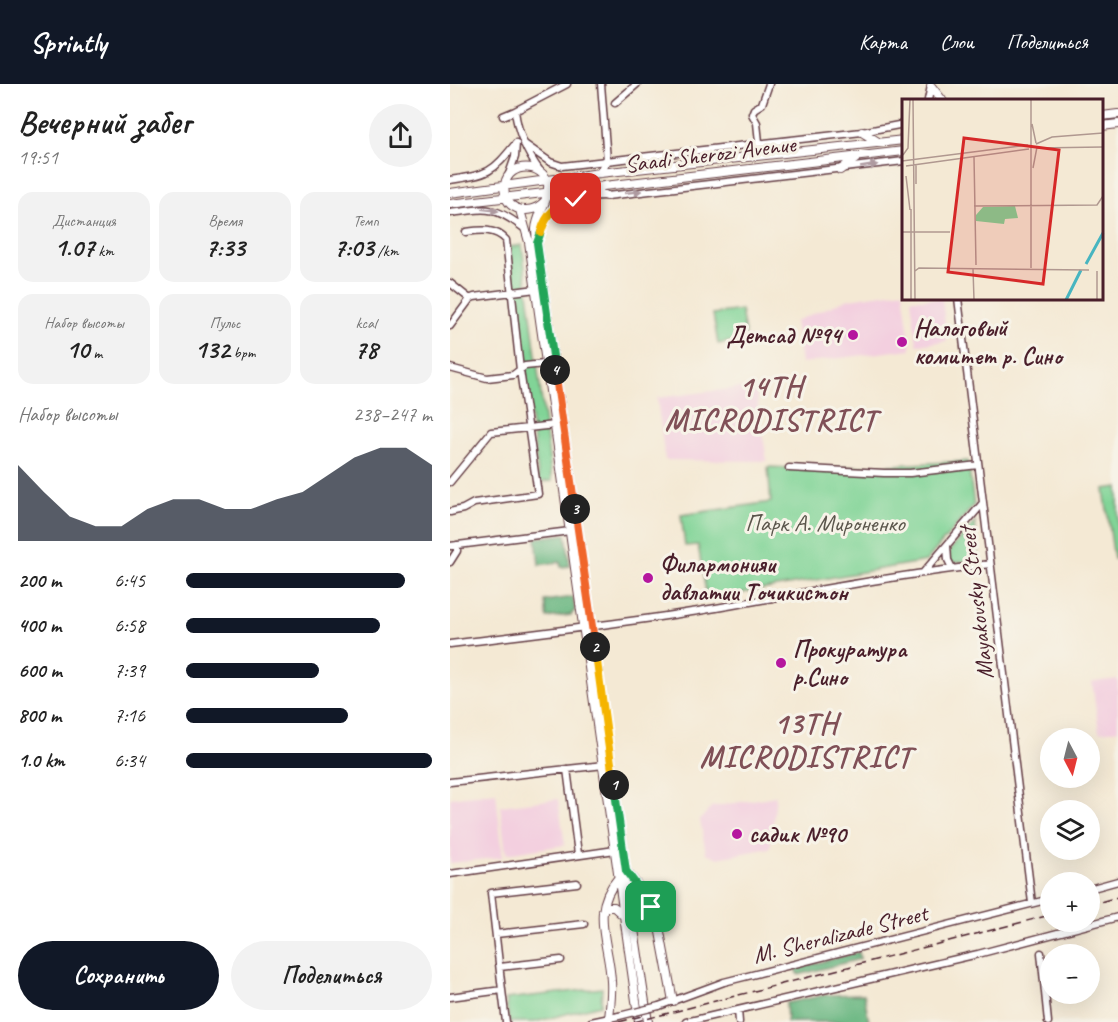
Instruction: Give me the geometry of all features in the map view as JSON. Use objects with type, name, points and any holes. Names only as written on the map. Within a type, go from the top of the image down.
[{"type":"main road","points":[[930,85],[941,99]]},
{"type":"main road","points":[[1103,116],[1118,114]]},
{"type":"main road","points":[[1103,126],[1118,124]]},
{"type":"main road","points":[[862,132],[878,142]]},
{"type":"main road","name":"Saadi Sherozi Avenue","points":[[454,192],[600,173],[902,140]]},
{"type":"main road","name":"Saadi Sherozi Avenue","points":[[450,204],[902,151]]},
{"type":"main road","points":[[840,170],[860,156]]},
{"type":"main road","points":[[600,173],[607,160]]},
{"type":"main road","points":[[544,202],[533,210],[520,210],[514,207],[506,198],[504,186],[507,177],[519,168],[534,168],[546,180],[548,192],[536,229],[555,424],[570,531],[588,627],[619,877],[648,1022]]},
{"type":"main road","points":[[450,181],[454,192]]},
{"type":"main road","points":[[585,188],[607,196]]},
{"type":"main road","points":[[520,210],[529,242],[550,363],[626,871],[628,916],[639,1022]]},
{"type":"main road","points":[[626,871],[655,910],[672,1001]]},
{"type":"main road","points":[[609,1019],[611,981],[603,911],[605,896],[619,877]]},
{"type":"main road","points":[[628,916],[641,906],[646,905],[655,910]]},
{"type":"main road","points":[[603,911],[606,907],[614,907],[628,916]]},
{"type":"street","points":[[503,116],[567,84]]},
{"type":"street","points":[[601,84],[607,160]]},
{"type":"street","points":[[615,103],[637,84]]},
{"type":"street","points":[[759,142],[757,123],[752,114],[754,109],[762,104],[769,84]]},
{"type":"street","points":[[515,111],[518,131],[540,172]]},
{"type":"street","points":[[523,143],[550,162],[562,166],[862,132],[902,124]]},
{"type":"street","points":[[507,177],[515,158],[518,131]]},
{"type":"street","points":[[450,181],[483,174],[495,168],[516,143]]},
{"type":"street","points":[[537,243],[546,218],[559,205],[583,197],[840,170],[902,161]]},
{"type":"street","points":[[450,213],[485,208],[499,211],[525,229]]},
{"type":"street","points":[[450,512],[474,503],[537,496],[538,494],[520,370],[506,240],[494,231],[466,232]]},
{"type":"street","points":[[450,283],[470,299]]},
{"type":"street","points":[[450,326],[470,299],[536,289]]},
{"type":"street","name":"Mayakovsky Street","points":[[958,300],[1032,903]]},
{"type":"street","points":[[956,348],[964,347]]},
{"type":"street","points":[[450,368],[487,378],[513,375],[525,366],[550,363]]},
{"type":"street","points":[[450,482],[491,432],[555,424]]},
{"type":"street","points":[[789,468],[910,473],[978,465]]},
{"type":"street","points":[[923,573],[982,504]]},
{"type":"street","points":[[450,562],[457,551],[454,546],[570,531]]},
{"type":"street","points":[[947,546],[948,560],[952,568]]},
{"type":"street","points":[[450,644],[680,615],[818,588],[990,564]]},
{"type":"street","points":[[450,782],[604,765]]},
{"type":"street","points":[[567,769],[578,854]]},
{"type":"street","points":[[450,874],[615,850]]},
{"type":"street","points":[[1100,886],[1118,881]]},
{"type":"street","points":[[506,1022],[491,893],[577,883]]},
{"type":"street","name":"M. Sheralizade Street","points":[[591,1022],[659,1006],[724,982],[1040,901]]},
{"type":"street","points":[[686,1022],[978,954],[1118,917]]},
{"type":"street","points":[[496,934],[584,924]]},
{"type":"street","points":[[500,967],[561,960]]},
{"type":"street","points":[[450,997],[502,990]]},
{"type":"street","points":[[1046,1004],[1048,1022]]},
{"type":"street","points":[[738,1010],[739,1022]]},
{"type":"shaded area","name":"Детсад №94","points":[[902,291],[911,349],[801,363],[795,321],[849,299]]},
{"type":"shaded area","points":[[911,300],[942,300],[947,341],[917,345]]},
{"type":"shaded area","points":[[755,386],[767,461],[665,460],[657,398]]},
{"type":"shaded area","points":[[1118,679],[1118,730],[1100,732],[1092,682]]},
{"type":"shaded area","points":[[496,792],[503,857],[450,863],[450,798]]},
{"type":"shaded area","name":"садик №90","points":[[776,796],[770,848],[718,858],[706,853],[700,820],[711,807]]},
{"type":"shaded area","points":[[558,799],[565,845],[506,854],[500,806]]},
{"type":"green space","points":[[522,245],[552,481],[539,482],[509,247]]},
{"type":"green space","points":[[741,310],[746,339],[718,344],[713,314]]},
{"type":"green space","name":"Парк А. Мироненко","points":[[968,461],[974,505],[926,561],[707,599],[698,545],[685,546],[681,515],[771,502],[768,467],[814,469]]},
{"type":"green space","points":[[1118,487],[1118,559],[1114,559],[1104,489]]},
{"type":"green space","points":[[975,522],[978,559],[953,563],[949,560],[950,550]]},
{"type":"green space","points":[[566,534],[570,566],[561,567],[560,562],[539,565],[536,538]]},
{"type":"green space","points":[[573,597],[575,610],[571,615],[547,618],[545,601]]},
{"type":"green space","points":[[859,952],[860,959],[799,975],[795,969]]},
{"type":"green space","points":[[602,988],[601,1005],[535,1022],[509,1022],[506,999]]},
{"type":"green space","points":[[864,994],[869,1022],[787,1022],[786,1003],[825,995]]},
{"type":"railway","points":[[1100,902],[1118,897]]},
{"type":"railway","points":[[634,1022],[1040,918]]},
{"type":"railway","points":[[619,1022],[642,1016]]},
{"type":"place","name":"Детсад №94","points":[[853,335]]},
{"type":"place","name":"Налоговый комитет р. Сино","points":[[902,342]]},
{"type":"place","name":"Филармонияи давлатии Точикистон","points":[[648,578]]},
{"type":"place","name":"Прокуратура р.Сино","points":[[781,663]]},
{"type":"place","name":"садик №90","points":[[737,834]]},
{"type":"district","name":"14TH MICRODISTRICT","points":[[771,403]]},
{"type":"district","name":"13TH MICRODISTRICT","points":[[806,740]]},
{"type":"route","points":[[576,199],[559,205],[548,214],[537,243],[626,871],[655,910],[651,907]]}]
